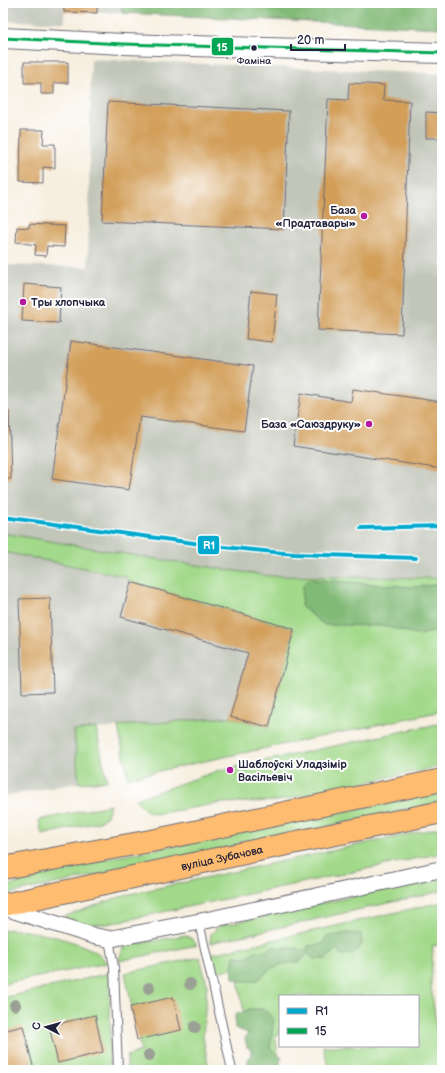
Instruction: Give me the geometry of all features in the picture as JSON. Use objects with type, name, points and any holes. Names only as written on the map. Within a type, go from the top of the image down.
[{"type":"highway","points":[[3,868],[156,840],[442,780]]},
{"type":"highway","name":"вуліца Зубачова","points":[[3,906],[263,849],[442,812]]},
{"type":"street","points":[[3,38],[123,44],[442,53]]},
{"type":"street","points":[[3,906],[94,936],[109,939],[199,922],[442,869]]},
{"type":"lane","points":[[199,922],[232,1070]]},
{"type":"lane","points":[[109,939],[114,967],[118,1070]]},
{"type":"shaded area","points":[[3,3],[122,3],[122,13],[64,12],[65,22],[3,21]]},
{"type":"shaded area","points":[[91,59],[442,74],[442,578],[270,576],[150,558],[3,533],[3,270],[4,265],[88,267]]},
{"type":"shaded area","points":[[3,552],[124,576],[131,582],[294,629],[269,727],[230,717],[74,731],[79,783],[3,796]]},
{"type":"green space","points":[[122,3],[442,3],[442,28],[122,13]]},
{"type":"green space","points":[[3,533],[150,558],[270,576],[442,578],[442,711],[128,778],[118,726],[230,717],[269,727],[294,629],[131,582],[124,576],[3,552]]},
{"type":"green space","points":[[309,579],[414,587],[442,584],[442,629],[420,635],[384,626],[324,625],[301,606],[303,585]]},
{"type":"green space","points":[[442,723],[442,766],[278,801],[221,803],[155,814],[144,809],[136,799],[217,771]]},
{"type":"green space","points":[[96,728],[107,781],[79,783],[74,731]]},
{"type":"green space","points":[[442,792],[442,802],[3,895],[3,887],[96,861]]},
{"type":"green space","points":[[110,805],[107,816],[99,822],[42,835],[39,820]]},
{"type":"green space","points":[[442,827],[442,853],[107,924],[78,923],[63,917],[125,895]]},
{"type":"green space","points":[[442,877],[442,891],[210,943],[211,934],[219,926]]},
{"type":"green space","points":[[442,902],[442,946],[433,945],[431,986],[442,1070],[329,1070],[323,1047],[419,1047],[419,995],[279,995],[279,1034],[275,1036],[281,1069],[254,1070],[236,968],[214,972],[211,954]]},
{"type":"green space","points":[[3,930],[24,931],[64,939],[96,952],[107,963],[3,984]]},
{"type":"green space","points":[[348,933],[361,934],[362,945],[353,954],[340,955],[338,948],[326,959],[314,959],[308,954],[299,962],[283,964],[270,969],[257,981],[241,981],[233,978],[232,968],[234,956],[246,957],[255,951],[265,952],[273,947],[294,948],[307,951],[308,946],[323,944],[326,937]]},
{"type":"green space","points":[[185,935],[192,939],[197,945],[119,961],[121,953],[126,946]]},
{"type":"green space","points":[[200,957],[207,985],[203,1037],[209,1070],[127,1070],[127,1056],[141,1051],[125,973]]},
{"type":"green space","points":[[110,973],[110,1070],[3,1070],[3,998]]},
{"type":"green space","points":[[250,1009],[264,1009],[274,1019],[270,1048],[282,1058],[275,1070],[255,1070],[248,1067],[248,1060],[253,1051],[247,1047],[245,1038],[248,1033],[235,1028],[235,1015]]},
{"type":"building","points":[[64,3],[97,3],[97,13],[64,12]]},
{"type":"building","points":[[24,62],[68,62],[68,83],[54,83],[54,94],[41,94],[41,83],[24,83]]},
{"type":"building","name":"База «Прадтавары»","points":[[349,83],[384,85],[383,100],[410,101],[402,334],[318,330],[328,99],[348,100]]},
{"type":"building","points":[[108,102],[289,111],[284,229],[102,221]]},
{"type":"building","points":[[426,112],[442,113],[442,138],[426,138]]},
{"type":"building","points":[[21,130],[44,130],[43,144],[55,144],[55,168],[43,167],[43,183],[20,182]]},
{"type":"building","points":[[29,224],[65,226],[64,247],[47,246],[46,256],[35,255],[36,245],[16,242],[17,227],[29,228]]},
{"type":"building","points":[[24,284],[61,287],[59,323],[22,321]]},
{"type":"building","points":[[251,291],[277,294],[272,342],[246,339]]},
{"type":"building","points":[[71,341],[253,366],[244,431],[140,417],[129,490],[52,479]]},
{"type":"building","name":"База «Саюздруку»","points":[[353,389],[442,402],[442,469],[293,446],[301,393],[351,402]]},
{"type":"building","points":[[3,411],[9,411],[11,479],[3,479]]},
{"type":"building","points":[[131,582],[294,629],[269,727],[230,717],[248,653],[121,617]]},
{"type":"building","points":[[50,598],[53,692],[22,693],[19,599]]},
{"type":"building","points":[[173,997],[181,1030],[137,1040],[130,1007]]},
{"type":"building","points":[[95,1015],[103,1052],[58,1063],[49,1026]]},
{"type":"building","points":[[23,1026],[34,1070],[3,1070],[3,1031]]},
{"type":"transit line","name":"15","points":[[3,38],[123,44],[442,53]]},
{"type":"transit line","name":"R1","points":[[3,517],[223,547],[294,554],[416,558]]},
{"type":"transit line","name":"R1","points":[[361,528],[442,526]]},
{"type":"place","name":"Фаміна","points":[[254,48]]},
{"type":"place","name":"База «Прадтавары»","points":[[364,216]]},
{"type":"place","name":"Тры хлопчыка","points":[[23,302]]},
{"type":"place","name":"База «Саюздруку»","points":[[369,424]]},
{"type":"place","name":"Шаблоўскі Уладзімір Васільевіч","points":[[230,770]]}]
